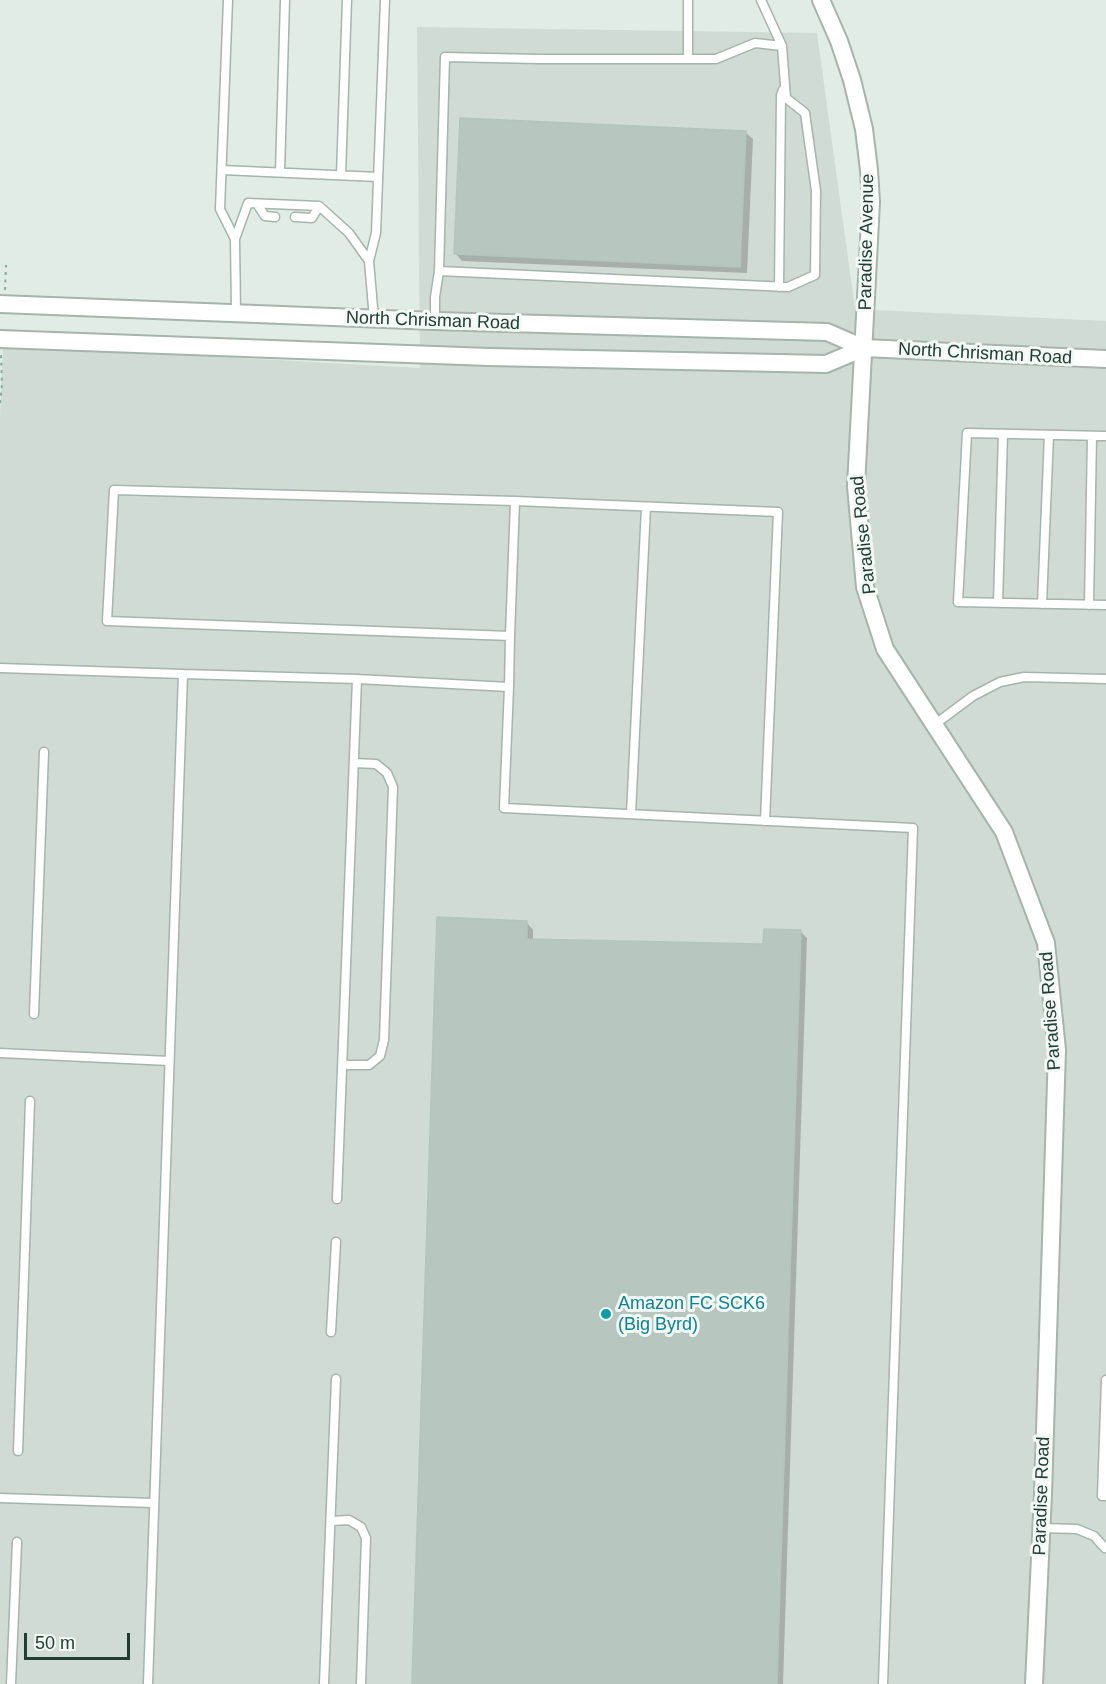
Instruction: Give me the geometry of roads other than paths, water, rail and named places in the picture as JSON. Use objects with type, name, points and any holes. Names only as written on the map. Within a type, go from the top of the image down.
[{"type":"street","name":"Paradise Avenue","points":[[821,0],[839,41],[852,80],[864,129],[871,202],[864,348]]},
{"type":"street","name":"North Chrisman Road","points":[[0,303],[374,319],[827,332],[864,348],[1106,359]]},
{"type":"street","name":"North Chrisman Road","points":[[0,339],[489,357],[826,364],[864,348]]},
{"type":"street","name":"Paradise Road","points":[[864,348],[856,486],[865,587],[885,649],[1004,832],[1046,943],[1057,1050],[1034,1684]]},
{"type":"lane","points":[[228,0],[220,209],[235,239]]},
{"type":"lane","points":[[280,172],[285,0]]},
{"type":"lane","points":[[341,175],[347,0]]},
{"type":"lane","points":[[374,319],[369,261],[376,233],[385,0]]},
{"type":"lane","points":[[688,0],[688,59]]},
{"type":"lane","points":[[439,271],[779,287],[788,287],[815,275],[816,191],[805,113],[786,98],[782,46],[761,0]]},
{"type":"lane","points":[[435,321],[435,297],[439,271],[445,57],[716,59],[755,43],[782,46]]},
{"type":"lane","points":[[779,287],[781,95],[785,84]]},
{"type":"lane","points":[[222,170],[378,177]]},
{"type":"lane","points":[[236,313],[235,239],[248,203],[319,206],[349,233],[369,261]]},
{"type":"lane","points":[[257,204],[264,216],[275,217]]},
{"type":"lane","points":[[295,217],[312,218],[319,206]]},
{"type":"lane","points":[[1106,436],[967,433],[958,602],[1106,605]]},
{"type":"lane","points":[[998,603],[1003,434]]},
{"type":"lane","points":[[1042,604],[1049,435]]},
{"type":"lane","points":[[1089,605],[1092,436]]},
{"type":"lane","points":[[510,636],[107,621],[114,490],[515,501],[778,512],[765,821]]},
{"type":"lane","points":[[515,501],[504,808],[913,828],[884,1684]]},
{"type":"lane","points":[[631,814],[646,507]]},
{"type":"lane","points":[[0,668],[357,679],[509,687]]},
{"type":"lane","points":[[148,1684],[183,674]]},
{"type":"lane","points":[[934,724],[973,696],[1000,682],[1024,676],[1106,678]]},
{"type":"lane","points":[[337,1199],[357,679]]},
{"type":"lane","points":[[34,1014],[44,752]]},
{"type":"lane","points":[[342,1065],[369,1065],[380,1056],[384,1040],[393,788],[387,772],[376,764],[354,763]]},
{"type":"lane","points":[[0,1053],[169,1061]]},
{"type":"lane","points":[[18,1450],[30,1101]]},
{"type":"lane","points":[[331,1332],[336,1242]]},
{"type":"lane","points":[[324,1684],[336,1379]]},
{"type":"lane","points":[[1106,1380],[1102,1496],[1106,1496]]},
{"type":"lane","points":[[0,1498],[153,1503]]},
{"type":"lane","points":[[332,1521],[349,1520],[361,1527],[366,1538],[361,1684]]},
{"type":"lane","points":[[1041,1528],[1077,1529],[1094,1536],[1104,1548]]},
{"type":"lane","points":[[11,1684],[17,1542]]},
{"type":"place","name":"Amazon FC SCK6 (Big Byrd)","points":[[606,1314]]}]
